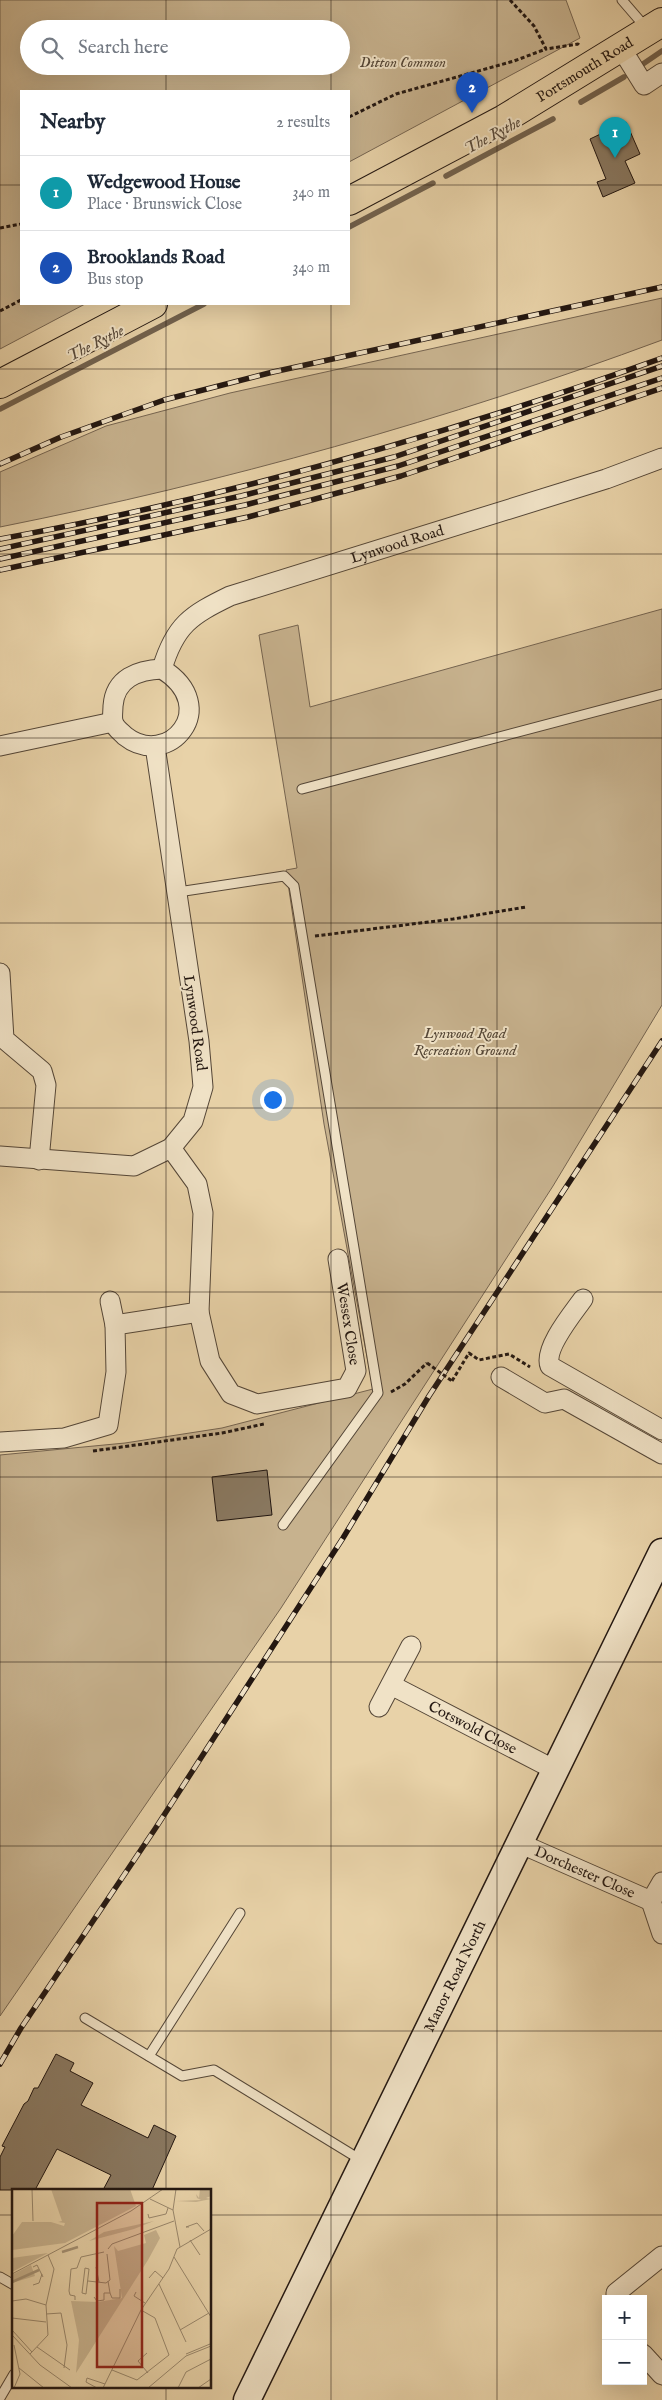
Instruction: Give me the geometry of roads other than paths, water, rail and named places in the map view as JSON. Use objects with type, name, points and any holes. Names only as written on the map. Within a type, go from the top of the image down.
[{"type":"main road","name":"Portsmouth Road","points":[[350,200],[504,119],[655,26]]},
{"type":"main road","points":[[0,384],[151,305]]},
{"type":"street","points":[[621,48],[644,85],[662,73]]},
{"type":"street","name":"Lynwood Road","points":[[162,669],[168,647],[186,622],[204,609],[230,596],[606,479],[662,458]]},
{"type":"street","points":[[162,669],[175,677],[184,687],[188,696],[190,710],[182,731],[172,740],[155,746],[142,745],[130,739],[113,722],[114,698],[121,684],[131,675],[144,670],[162,669]]},
{"type":"street","points":[[0,746],[113,722]]},
{"type":"street","name":"Lynwood Road","points":[[0,1156],[134,1166],[171,1148],[193,1120],[203,1087],[199,1041],[155,746]]},
{"type":"street","points":[[0,973],[4,1039],[42,1071],[46,1085],[39,1160]]},
{"type":"street","name":"Wessex Close","points":[[171,1148],[197,1184],[203,1213],[199,1312],[210,1361],[230,1394],[257,1404],[347,1388],[356,1371],[338,1259]]},
{"type":"street","points":[[583,1298],[553,1344],[549,1354],[550,1366],[662,1430]]},
{"type":"street","points":[[0,1442],[64,1438],[108,1425],[116,1372],[115,1324],[110,1302]]},
{"type":"street","points":[[115,1324],[199,1312]]},
{"type":"street","points":[[501,1377],[545,1402],[564,1399],[662,1454]]},
{"type":"street","name":"Manor Road North","points":[[247,2400],[519,1843],[659,1564]]},
{"type":"street","points":[[379,1707],[411,1646]]},
{"type":"street","name":"Cotswold Close","points":[[391,1684],[555,1770]]},
{"type":"street","name":"Dorchester Close","points":[[519,1843],[651,1901],[662,1934]]},
{"type":"street","name":"Dorchester Close","points":[[651,1901],[662,1882]]},
{"type":"street","points":[[616,2295],[616,2293],[662,2256]]},
{"type":"street","points":[[647,2358],[662,2375]]},
{"type":"lane","points":[[622,0],[655,26]]},
{"type":"lane","points":[[302,790],[662,694]]},
{"type":"lane","points":[[178,892],[284,876],[294,886],[378,1393],[283,1525]]},
{"type":"lane","points":[[149,2056],[240,1913]]},
{"type":"lane","points":[[85,2018],[182,2076],[214,2070],[364,2162]]},
{"type":"lane","points":[[0,2277],[12,2284]]},
{"type":"lane","points":[[0,2398],[12,2377]]},
{"type":"waterway","name":"The Rythe","points":[[640,66],[662,51]]},
{"type":"waterway","name":"The Rythe","points":[[581,102],[624,77]]},
{"type":"waterway","name":"The Rythe","points":[[446,176],[553,119]]},
{"type":"waterway","name":"The Rythe","points":[[350,226],[433,183]]},
{"type":"waterway","name":"The Rythe","points":[[0,409],[202,305]]},
{"type":"railway","points":[[0,464],[61,437],[164,400],[273,372],[662,287]]},
{"type":"railway","points":[[0,539],[168,504],[334,462],[499,413],[662,358]]},
{"type":"railway","points":[[0,549],[241,496],[394,457],[662,366]]},
{"type":"railway","points":[[0,559],[245,505],[398,466],[662,378]]},
{"type":"railway","points":[[0,570],[248,517],[401,476],[662,388]]},
{"type":"railway","points":[[0,2064],[21,2028],[155,1829],[343,1538],[429,1396],[662,1041]]},
{"type":"place","name":"Brooklands Road","points":[[472,113]]},
{"type":"place","name":"Wedgewood House","points":[[615,158]]},
{"type":"park label","name":"Ditton Common","points":[[403,62]]},
{"type":"park label","name":"Lynwood Road Recreation Ground","points":[[465,1042]]}]
